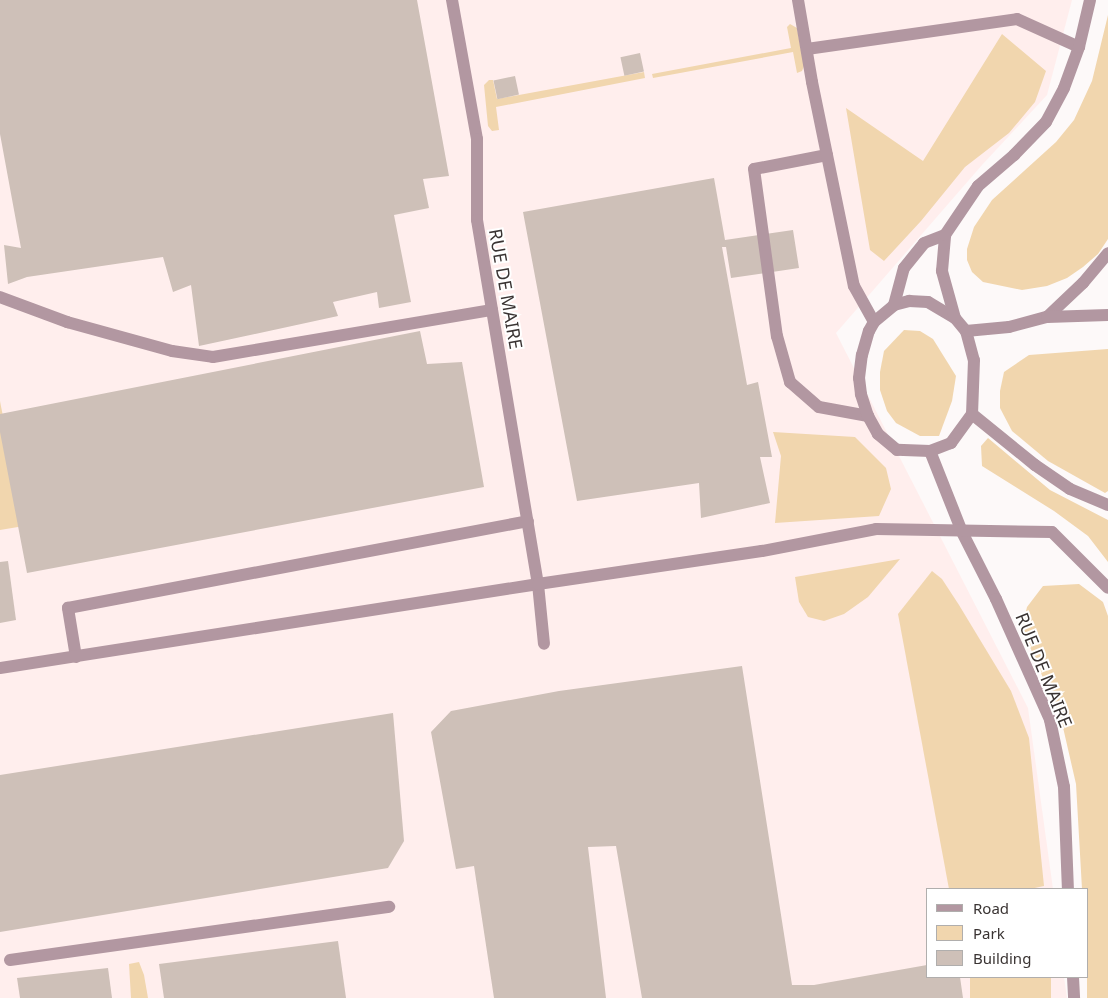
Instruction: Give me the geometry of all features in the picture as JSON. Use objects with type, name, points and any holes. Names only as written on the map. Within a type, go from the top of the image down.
[{"type":"street","name":"RUE DE MAIRE","points":[[452,0],[476,139],[476,220],[538,584],[544,644]]},
{"type":"street","points":[[798,0],[854,286],[874,322]]},
{"type":"street","points":[[955,318],[942,271],[945,235],[978,186],[1014,155],[1046,122],[1064,88],[1079,46],[1090,0]]},
{"type":"street","points":[[807,49],[1017,20],[1079,46]]},
{"type":"street","points":[[827,155],[754,169],[777,336],[790,382],[819,407],[868,416]]},
{"type":"street","points":[[894,305],[904,268],[924,243],[945,235]]},
{"type":"street","points":[[1047,316],[1083,283],[1108,253]]},
{"type":"street","points":[[0,297],[67,322],[172,351],[213,357],[492,310]]},
{"type":"street","points":[[908,301],[928,302],[955,318],[966,331],[974,360],[972,414],[951,443],[930,451],[897,450],[878,434],[868,416],[861,394],[862,355],[874,322],[894,305],[908,301]]},
{"type":"street","points":[[966,331],[1009,327],[1047,316],[1108,315]]},
{"type":"street","points":[[972,414],[1035,465],[1070,489],[1108,505]]},
{"type":"street","name":"RUE DE MAIRE","points":[[930,451],[962,532],[996,599],[1050,720],[1064,787],[1068,888]]},
{"type":"street","points":[[76,657],[68,608],[528,522]]},
{"type":"street","points":[[0,668],[538,584],[762,552],[876,529],[962,532],[1052,532],[1108,588]]},
{"type":"street","points":[[10,960],[389,907]]},
{"type":"street","points":[[1073,978],[1074,998]]},
{"type":"shaded area","points":[[0,0],[1072,0],[1047,95],[982,165],[836,333],[1028,708],[1053,888],[926,888],[926,978],[1064,978],[1067,998],[0,998]]},
{"type":"green space","points":[[1108,15],[1108,239],[1098,254],[1083,267],[1067,278],[1047,286],[1022,290],[983,282],[972,272],[967,260],[967,249],[974,227],[992,200],[1056,142],[1074,120],[1092,81]]},
{"type":"green space","points":[[790,24],[797,28],[804,66],[802,71],[797,73],[793,52],[653,78],[652,74],[791,48],[787,27]]},
{"type":"green space","points":[[1002,34],[1046,71],[1035,102],[1009,133],[965,167],[921,221],[884,261],[870,250],[846,108],[923,161]]},
{"type":"green space","points":[[644,72],[645,78],[496,107],[499,130],[492,131],[488,126],[484,85],[489,80],[493,80],[497,99]]},
{"type":"green space","points":[[904,330],[920,331],[933,339],[956,376],[952,401],[939,436],[920,436],[896,423],[887,411],[880,390],[880,372],[884,351]]},
{"type":"green space","points":[[1108,349],[1108,491],[1105,493],[1048,461],[1012,431],[1000,408],[1000,391],[1004,372],[1029,355]]},
{"type":"green space","points":[[0,401],[24,526],[0,530]]},
{"type":"green space","points":[[773,432],[855,437],[886,468],[891,489],[879,516],[775,523],[781,456]]},
{"type":"green space","points":[[988,438],[1050,490],[1108,520],[1108,562],[1088,536],[1054,511],[982,466],[981,446]]},
{"type":"green space","points":[[900,559],[868,597],[844,614],[824,621],[808,617],[799,602],[795,577]]},
{"type":"green space","points":[[932,571],[942,579],[1011,691],[1029,738],[1044,886],[1035,888],[949,888],[898,614]]},
{"type":"green space","points":[[1079,584],[1103,602],[1108,616],[1108,998],[1087,998],[1088,888],[1082,888],[1076,784],[1062,723],[1022,628],[1027,607],[1043,586]]},
{"type":"green space","points":[[139,962],[144,975],[148,998],[131,998],[129,964]]},
{"type":"green space","points":[[970,978],[1051,978],[1051,998],[970,998]]},
{"type":"building","points":[[0,0],[417,0],[449,176],[423,179],[429,208],[394,215],[411,302],[379,308],[377,292],[333,302],[338,316],[199,346],[191,285],[173,292],[163,257],[27,277],[8,284],[4,245],[21,248],[0,134]]},
{"type":"building","points":[[640,53],[644,72],[624,76],[620,57]]},
{"type":"building","points":[[515,76],[519,95],[497,99],[493,81]]},
{"type":"building","points":[[714,178],[725,240],[793,230],[799,268],[731,278],[726,247],[722,247],[747,385],[758,382],[772,457],[760,457],[770,503],[701,518],[699,483],[577,501],[523,212]]},
{"type":"building","points":[[420,331],[427,364],[462,362],[484,487],[27,573],[0,432],[0,414]]},
{"type":"building","points":[[8,561],[16,620],[0,623],[0,562]]},
{"type":"building","points":[[742,666],[792,985],[814,985],[926,965],[926,978],[960,978],[963,998],[642,998],[616,846],[588,847],[606,998],[494,998],[474,866],[456,869],[431,732],[451,711],[559,691]]},
{"type":"building","points":[[393,713],[404,841],[388,868],[0,932],[0,775]]},
{"type":"building","points":[[338,941],[346,998],[164,998],[159,964]]},
{"type":"building","points":[[108,968],[112,998],[20,998],[17,978]]}]
